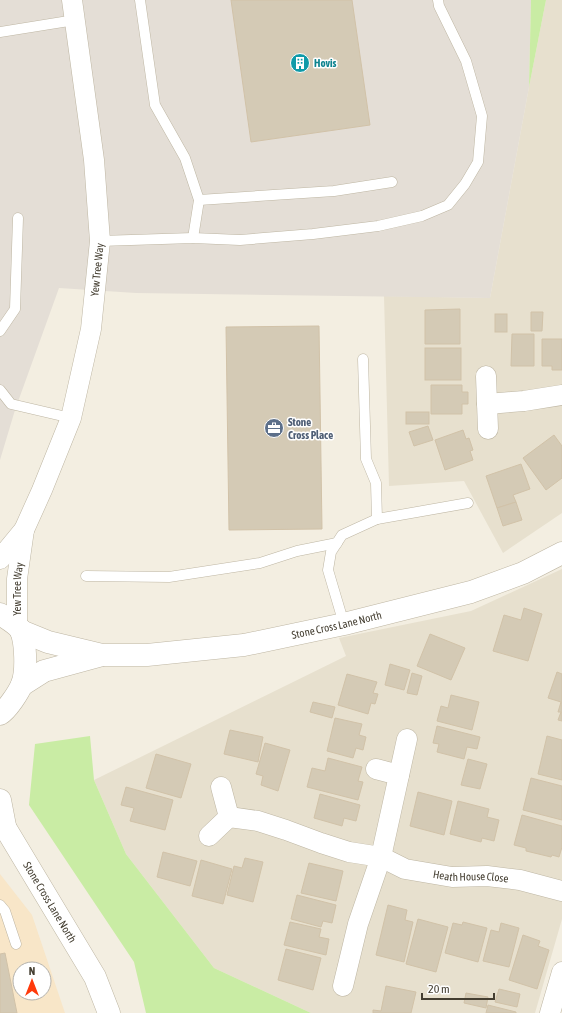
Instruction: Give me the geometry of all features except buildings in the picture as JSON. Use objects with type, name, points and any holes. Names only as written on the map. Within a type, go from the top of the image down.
[{"type":"street","name":"Yew Tree Way","points":[[0,559],[24,530],[71,418],[91,329],[100,241],[94,160],[72,0]]},
{"type":"street","points":[[486,376],[488,429]]},
{"type":"street","points":[[487,404],[524,402],[562,395]]},
{"type":"street","name":"Yew Tree Way","points":[[13,624],[17,579],[24,530]]},
{"type":"street","name":"Stone Cross Lane North","points":[[13,624],[48,642],[102,655],[147,655],[244,645],[344,624],[471,592],[523,573],[562,552]]},
{"type":"street","points":[[2,718],[22,684],[26,660],[13,624]]},
{"type":"street","name":"Stone Cross Lane North","points":[[22,684],[44,671],[102,655]]},
{"type":"street","points":[[343,986],[358,924],[381,858],[407,739]]},
{"type":"street","points":[[376,769],[399,775]]},
{"type":"street","points":[[209,836],[229,817],[221,786]]},
{"type":"street","name":"Stone Cross Lane North","points":[[0,800],[3,823],[95,977],[110,1013]]},
{"type":"street","name":"Heath House Close","points":[[229,817],[258,821],[349,852],[381,858],[405,869],[452,877],[487,876],[520,880],[562,891]]},
{"type":"street","points":[[550,1013],[562,972]]},
{"type":"street","points":[[94,1013],[95,977]]},
{"type":"lane","points":[[140,0],[155,106],[185,158],[199,200],[193,238]]},
{"type":"lane","points":[[100,241],[193,238],[240,240],[312,234],[378,226],[422,216],[448,205],[465,184],[478,162],[482,116],[466,61],[439,6],[438,0]]},
{"type":"lane","points":[[0,32],[75,20]]},
{"type":"lane","points":[[199,200],[334,191],[392,182]]},
{"type":"lane","points":[[0,331],[15,309],[18,218]]},
{"type":"lane","points":[[363,359],[366,459],[376,483],[377,519]]},
{"type":"lane","points":[[0,390],[11,404],[71,418]]},
{"type":"lane","points":[[344,624],[328,570],[331,552],[342,535],[377,519],[468,504]]},
{"type":"lane","points":[[86,576],[169,577],[260,563],[297,552],[337,543]]},
{"type":"lane","points":[[0,905],[5,911],[16,944]]},
{"type":"shaded area","points":[[0,0],[531,0],[529,87],[490,298],[136,293],[59,288],[15,410],[0,460]]},
{"type":"shaded area","points":[[546,0],[562,0],[562,513],[503,553],[464,481],[389,486],[384,296],[490,298]]},
{"type":"shaded area","points":[[562,569],[562,919],[535,1013],[311,1013],[214,968],[126,854],[94,780],[346,656],[339,638],[471,611]]},
{"type":"shaded area","points":[[0,874],[32,915],[47,961],[12,961],[12,1001],[52,1001],[52,974],[65,1013],[0,1013]]},
{"type":"green space","points":[[531,0],[546,0],[529,87]]},
{"type":"green space","points":[[90,736],[94,780],[126,854],[214,968],[311,1013],[146,1013],[134,962],[29,805],[35,744]]},
{"type":"place","name":"Hovis","points":[[300,63]]},
{"type":"place","name":"Stone Cross Place","points":[[274,428]]}]
